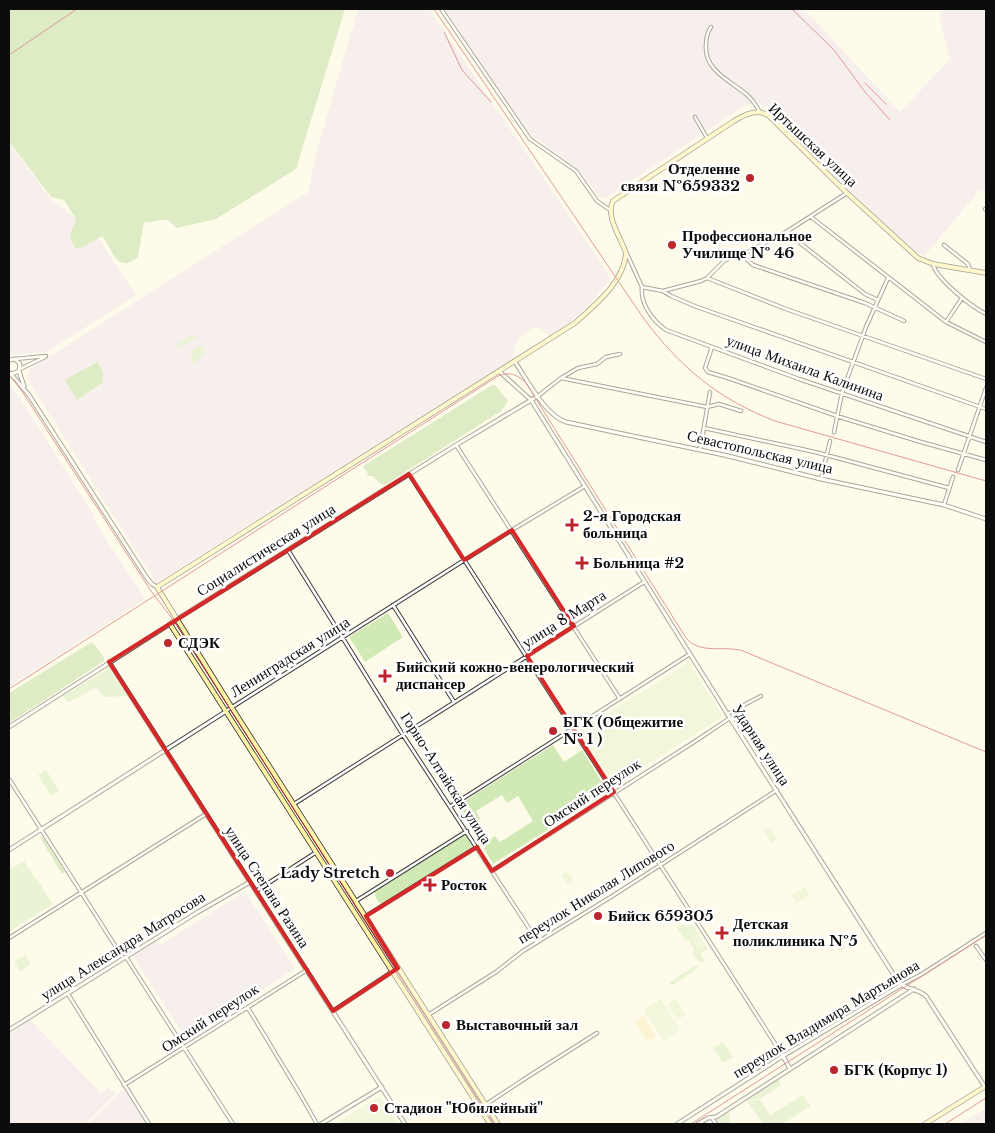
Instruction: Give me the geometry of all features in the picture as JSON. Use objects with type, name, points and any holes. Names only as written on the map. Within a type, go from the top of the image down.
[{"type":"main road","points":[[626,253],[610,216],[611,203],[615,198],[744,116],[760,112]]},
{"type":"main road","name":"Иртышская улица","points":[[760,112],[768,115],[777,123],[847,193],[910,252],[923,261],[933,264],[986,273]]},
{"type":"main road","name":"Социалистическая улица","points":[[157,587],[575,323],[596,304],[616,279],[624,264],[626,253]]},
{"type":"main road","points":[[157,587],[232,708],[498,1124]]},
{"type":"main road","name":"Социалистическая улица","points":[[170,624],[177,619]]},
{"type":"main road","points":[[170,624],[490,1124]]},
{"type":"main road","points":[[287,809],[294,804]]},
{"type":"main road","points":[[422,1019],[428,1015]]},
{"type":"main road","points":[[925,1124],[986,1087]]},
{"type":"street","points":[[441,9],[530,139],[576,170],[598,201],[610,210]]},
{"type":"street","name":"Иртышская улица","points":[[711,27],[708,32],[706,46],[709,63],[750,98],[760,112]]},
{"type":"street","points":[[694,117],[707,138]]},
{"type":"street","points":[[663,291],[707,278],[725,260],[742,255],[786,232],[847,193]]},
{"type":"street","points":[[811,217],[946,322],[986,342]]},
{"type":"street","points":[[786,232],[864,294],[878,300]]},
{"type":"street","points":[[944,245],[968,264],[970,270]]},
{"type":"street","points":[[626,253],[642,287],[663,291],[697,307],[986,409]]},
{"type":"street","points":[[742,255],[753,265],[860,301],[904,321]]},
{"type":"street","name":"Иртышская улица","points":[[933,264],[937,274],[962,298],[986,314]]},
{"type":"street","points":[[707,278],[786,309],[986,379]]},
{"type":"street","points":[[834,432],[842,393],[874,308],[888,278]]},
{"type":"street","name":"улица Михаила Калинина","points":[[642,287],[645,306],[663,328],[842,393],[986,442]]},
{"type":"street","points":[[946,322],[962,298]]},
{"type":"street","points":[[712,347],[705,368],[707,372],[736,380],[837,415],[986,460]]},
{"type":"street","points":[[538,396],[560,378],[581,366],[597,364],[606,357],[620,354]]},
{"type":"street","points":[[9,360],[46,356],[15,374],[9,373]]},
{"type":"street","points":[[15,359],[20,364],[24,387]]},
{"type":"street","name":"Севастопольская улица","points":[[515,362],[547,410],[562,421],[944,505],[986,520]]},
{"type":"street","name":"Ударная улица","points":[[500,372],[531,400],[728,716],[901,985]]},
{"type":"street","points":[[9,373],[24,387],[147,578],[157,587]]},
{"type":"street","points":[[560,378],[707,407],[721,405],[741,411]]},
{"type":"street","points":[[958,470],[986,388]]},
{"type":"street","points":[[700,450],[710,392]]},
{"type":"street","name":"Социалистическая улица","points":[[177,619],[538,396]]},
{"type":"street","points":[[704,428],[826,456],[949,488]]},
{"type":"street","points":[[821,478],[830,441]]},
{"type":"street","points":[[456,445],[620,699]]},
{"type":"street","points":[[409,474],[790,1069]]},
{"type":"street","points":[[944,505],[953,476]]},
{"type":"street","name":"Ленинградская улица","points":[[9,850],[464,560],[585,486]]},
{"type":"street","name":"Горно-Алтайская улица","points":[[288,550],[403,735],[538,942]]},
{"type":"street","name":"улица 8 Марта","points":[[294,804],[644,582]]},
{"type":"street","points":[[393,605],[454,702]]},
{"type":"street","name":"Социалистическая улица","points":[[9,727],[170,624]]},
{"type":"street","points":[[451,806],[690,654]]},
{"type":"street","name":"улица Степана Разина","points":[[109,662],[405,1124]]},
{"type":"street","name":"Омский переулок","points":[[492,871],[761,696]]},
{"type":"street","points":[[9,778],[81,892],[233,1124]]},
{"type":"street","name":"переулок Николая Липового","points":[[428,1015],[496,972],[538,942],[777,790]]},
{"type":"street","points":[[9,938],[206,814]]},
{"type":"street","points":[[356,901],[467,831]]},
{"type":"street","points":[[366,916],[477,847]]},
{"type":"street","points":[[256,891],[315,852]]},
{"type":"street","name":"улица Александра Матросова","points":[[9,1030],[250,882]]},
{"type":"street","name":"переулок Владимира Мартьянова","points":[[677,1124],[783,1056],[922,974],[986,933]]},
{"type":"street","points":[[976,946],[986,960]]},
{"type":"street","points":[[334,1011],[398,968]]},
{"type":"street","name":"Омский переулок","points":[[124,1085],[307,970]]},
{"type":"street","points":[[901,985],[914,988],[926,996],[986,1087]]},
{"type":"street","points":[[698,1124],[708,1118],[716,1118],[914,988]]},
{"type":"street","points":[[68,993],[148,1124]]},
{"type":"street","points":[[248,1008],[317,1124]]},
{"type":"street","points":[[486,1105],[597,1033]]},
{"type":"street","points":[[321,1124],[382,1088]]},
{"type":"street","points":[[712,1118],[716,1124]]},
{"type":"highlighted area","points":[[409,474],[464,560],[512,530],[574,626],[527,656],[614,792],[492,871],[477,847],[366,916],[398,968],[333,1011],[109,662]]},
{"type":"shaded area","points":[[358,9],[429,9],[607,272],[610,280],[588,306],[573,320],[549,336],[536,326],[517,340],[512,359],[156,583],[27,379],[28,373],[30,369],[308,192],[316,154]]},
{"type":"shaded area","points":[[444,9],[804,9],[900,112],[950,59],[939,14],[945,9],[986,9],[986,192],[980,190],[924,256],[910,249],[842,184],[768,107],[757,103],[746,105],[606,198],[601,199],[580,171],[529,133]]},
{"type":"shaded area","points":[[9,142],[50,198],[97,236],[136,295],[47,352],[9,355]]},
{"type":"shaded area","points":[[9,383],[92,512],[95,522],[145,599],[9,687]]},
{"type":"shaded area","points":[[245,891],[295,969],[186,1039],[133,956],[156,941],[159,946]]},
{"type":"shaded area","points":[[30,1020],[101,1093],[109,1087],[116,1094],[86,1124],[9,1124],[9,1034]]},
{"type":"shaded area","points":[[125,1087],[147,1124],[88,1124]]},
{"type":"shaded area","points":[[986,1108],[986,1124],[961,1124]]},
{"type":"green space","points":[[9,9],[345,9],[296,169],[216,219],[177,228],[168,220],[144,222],[138,257],[131,262],[125,263],[120,262],[116,258],[102,236],[81,248],[75,248],[71,232],[76,219],[64,200],[51,197],[9,141]]},
{"type":"green space","points":[[192,335],[197,337],[177,349],[177,344]]},
{"type":"green space","points":[[201,345],[205,352],[193,364],[191,359],[192,351]]},
{"type":"green space","points":[[97,362],[103,372],[103,382],[77,400],[65,380]]},
{"type":"green space","points":[[492,385],[495,385],[508,401],[501,411],[385,485],[379,483],[373,476],[368,476],[367,471],[363,468],[365,465]]},
{"type":"green space","points":[[388,613],[403,637],[365,662],[349,637]]},
{"type":"green space","points":[[92,642],[104,657],[104,661],[9,723],[9,693]]},
{"type":"green space","points":[[689,662],[723,717],[614,785],[580,731]]},
{"type":"green space","points":[[109,668],[127,696],[103,697],[96,687],[68,703],[63,696]]},
{"type":"green space","points":[[553,745],[564,762],[582,750],[608,792],[493,864],[482,845],[495,836],[500,842],[533,821],[518,796],[507,803],[502,795],[476,811],[480,819],[469,826],[457,806]]},
{"type":"green space","points":[[46,770],[59,791],[51,796],[38,775]]},
{"type":"green space","points":[[769,826],[777,839],[771,843],[763,830]]},
{"type":"green space","points":[[464,835],[468,836],[472,843],[471,848],[383,904],[379,903],[375,896],[375,891]]},
{"type":"green space","points":[[42,836],[65,872],[62,874],[40,837]]},
{"type":"green space","points":[[24,861],[53,904],[9,932],[9,870]]},
{"type":"green space","points":[[567,871],[574,881],[567,885],[561,875]]},
{"type":"green space","points":[[805,887],[810,895],[797,903],[792,895]]},
{"type":"green space","points":[[683,924],[686,928],[692,924],[708,949],[701,953],[705,962],[698,961],[692,952],[695,950],[677,928]]},
{"type":"green space","points":[[698,933],[705,945],[698,950],[690,938]]},
{"type":"green space","points":[[838,935],[846,949],[840,953],[832,938]]},
{"type":"green space","points":[[25,955],[31,964],[20,971],[14,962]]},
{"type":"green space","points":[[700,965],[673,985],[669,984],[693,967]]},
{"type":"green space","points":[[661,999],[680,1030],[663,1041],[644,1010]]},
{"type":"green space","points":[[676,999],[686,1015],[677,1020],[667,1004]]},
{"type":"green space","points":[[723,1042],[733,1057],[723,1063],[713,1048]]},
{"type":"green space","points":[[881,1065],[889,1076],[882,1081],[874,1069]]},
{"type":"green space","points":[[779,1079],[781,1085],[760,1099],[747,1100]]},
{"type":"green space","points":[[803,1095],[810,1106],[783,1124],[763,1124],[747,1101],[760,1100],[770,1115]]},
{"type":"green space","name":"Стадион \"Юбилейный\"","points":[[380,1096],[398,1124],[343,1124],[341,1120]]},
{"type":"green space","points":[[729,1111],[730,1124],[719,1124],[716,1119]]},
{"type":"sand","points":[[643,1016],[656,1036],[647,1042],[634,1022]]},
{"type":"tram line","points":[[9,689],[498,376],[510,374],[517,376],[526,383],[686,638],[692,643],[705,648],[743,651],[986,752]]},
{"type":"tram line","points":[[9,375],[16,382],[151,591],[174,621],[494,1124]]},
{"type":"tram line","points":[[691,1124],[986,935]]},
{"type":"railway","points":[[9,55],[77,9]]},
{"type":"railway","points":[[434,9],[644,319],[686,367],[718,392],[736,403],[775,421],[986,481]]},
{"type":"railway","points":[[792,9],[834,50],[865,92],[890,120]]},
{"type":"railway","points":[[444,32],[462,70],[491,102]]},
{"type":"railway","points":[[865,83],[886,104]]},
{"type":"railway","points":[[945,1124],[986,1098]]},
{"type":"place","name":"Отделение связи №659332","points":[[750,178]]},
{"type":"place","name":"Профессиональное Училище № 46","points":[[672,245]]},
{"type":"place","name":"2-я Городская больница","points":[[572,525]]},
{"type":"place","name":"Больница #2","points":[[582,563]]},
{"type":"place","name":"СДЭК","points":[[168,643]]},
{"type":"place","name":"Бийский кожно-венерологический диспансер","points":[[385,676]]},
{"type":"place","name":"БГК (Общежитие № 1 )","points":[[553,731]]},
{"type":"place","name":"Lady Stretch","points":[[390,873]]},
{"type":"place","name":"Росток","points":[[430,885]]},
{"type":"place","name":"Бийск 659305","points":[[598,916]]},
{"type":"place","name":"Детская поликлиника №5","points":[[722,933]]},
{"type":"place","name":"Выставочный зал","points":[[446,1025]]},
{"type":"place","name":"БГК (Корпус 1)","points":[[834,1070]]},
{"type":"place","name":"Стадион \"Юбилейный\"","points":[[374,1108]]}]
